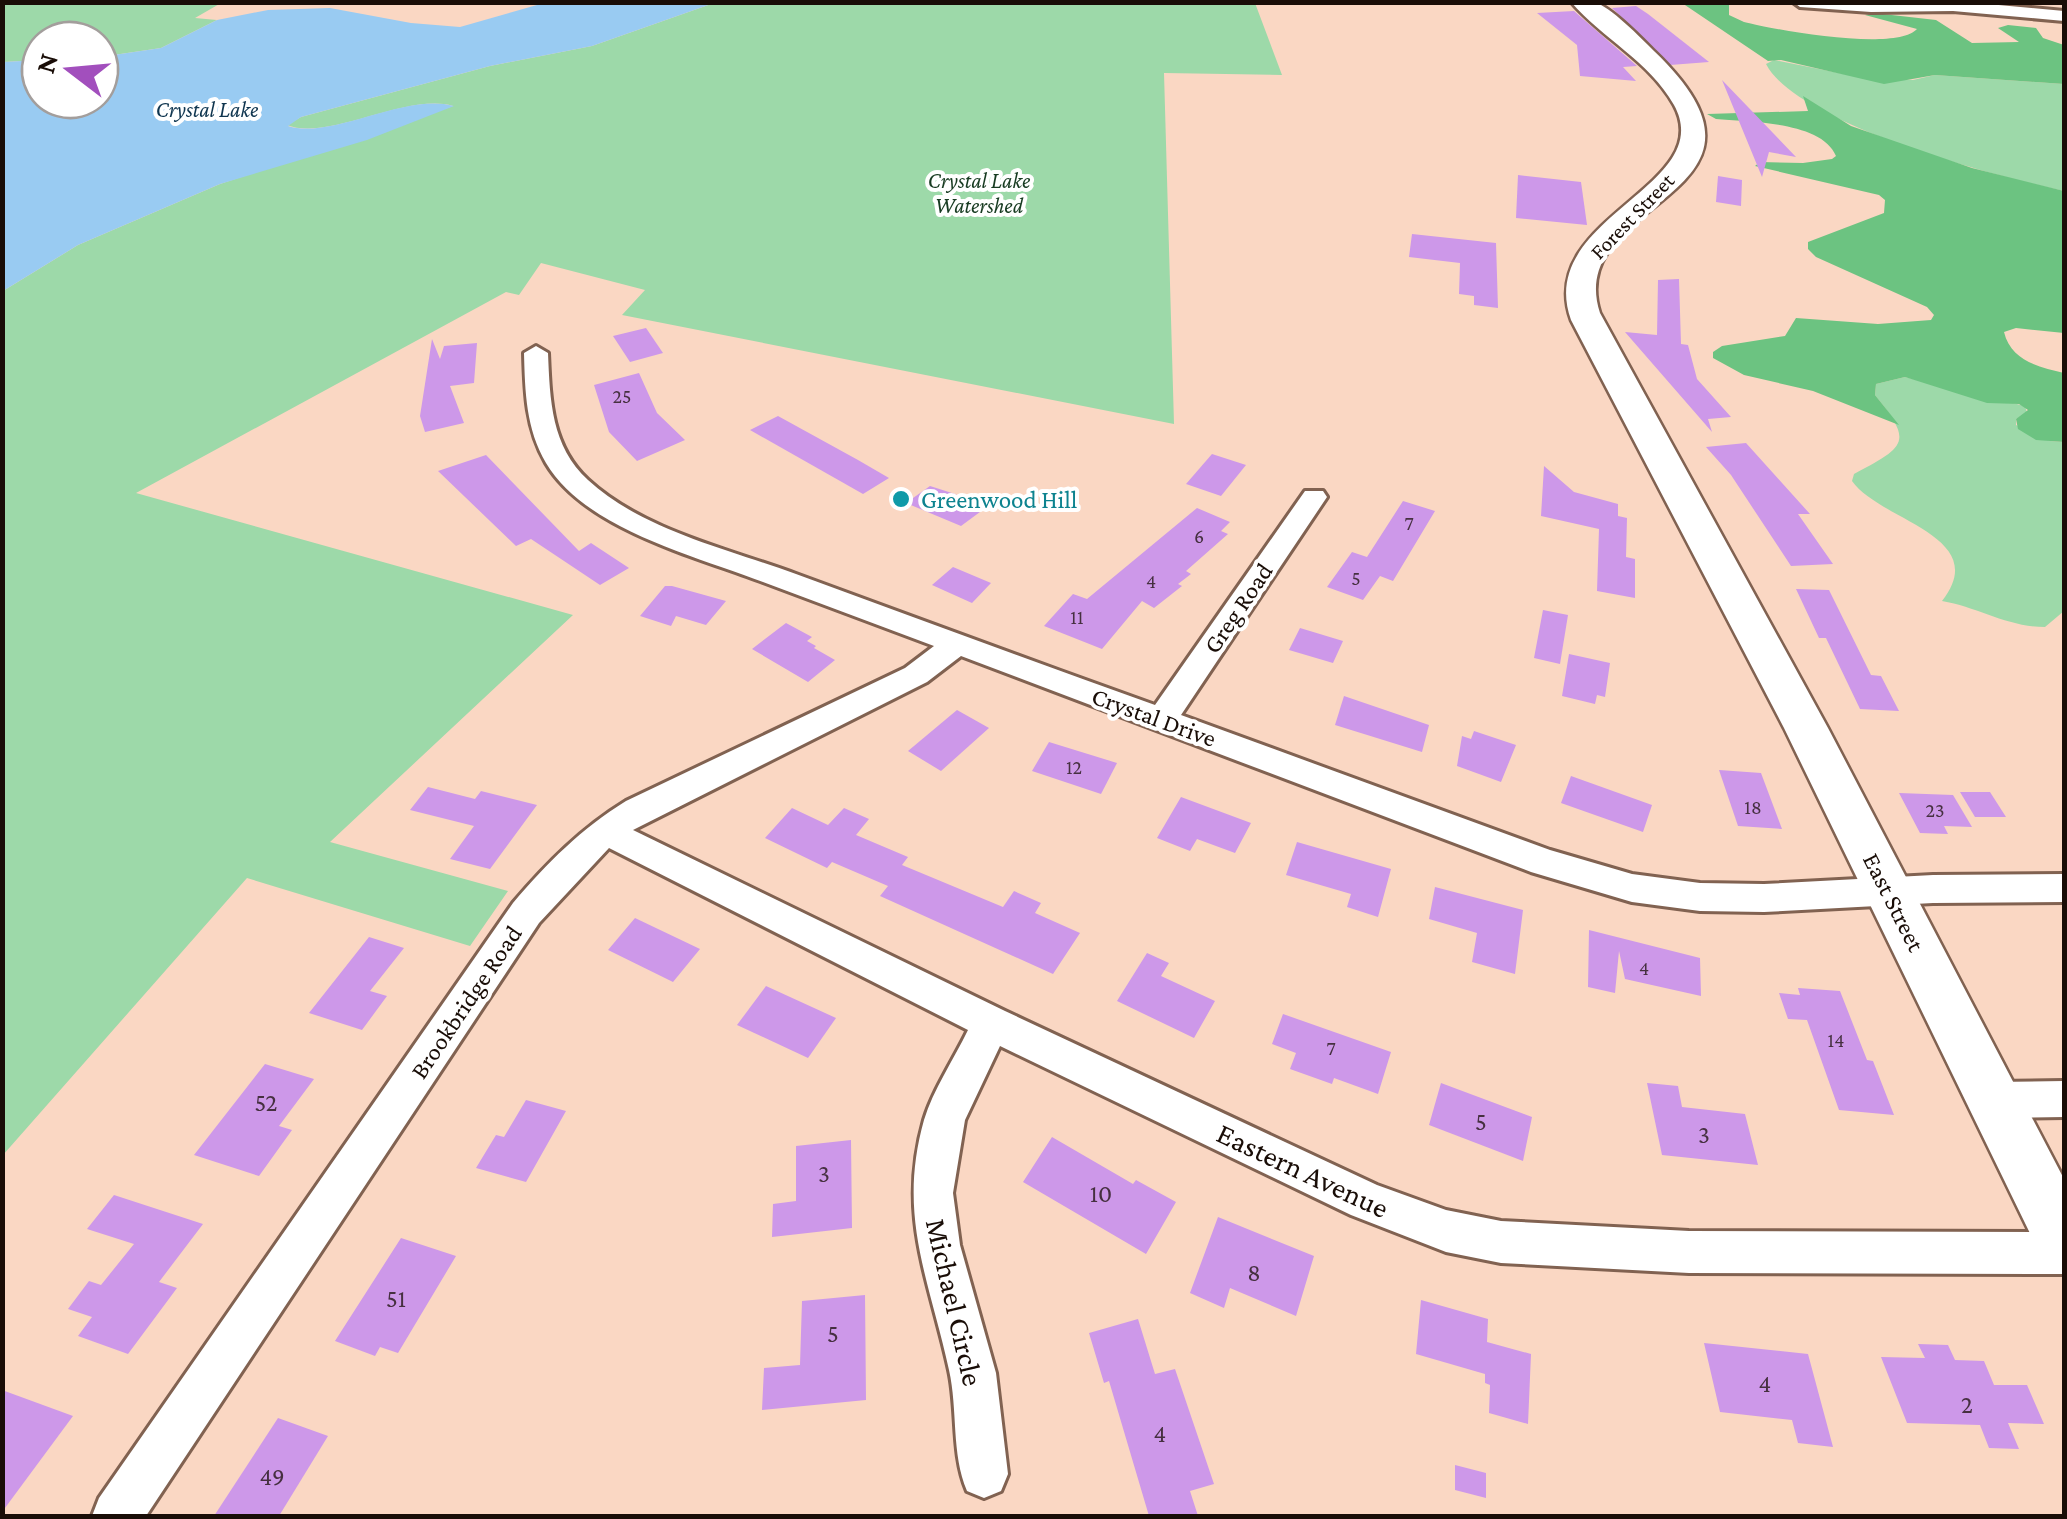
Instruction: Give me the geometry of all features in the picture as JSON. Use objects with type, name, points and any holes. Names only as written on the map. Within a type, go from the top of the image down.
[{"type":"main road","name":"Forest Street","points":[[1581,2],[1619,31],[1655,67],[1690,107],[1696,124],[1696,140],[1686,159],[1590,255],[1580,292],[1600,350],[1719,568]]},
{"type":"main road","name":"East Street","points":[[1719,568],[1890,894],[2064,1239]]},
{"type":"street","points":[[1800,2],[1872,8],[1953,6],[2064,16]]},
{"type":"street","name":"Crystal Drive","points":[[536,352],[536,401],[549,446],[565,470],[601,501],[664,534],[1504,848],[1614,884],[1700,897],[2064,888]]},
{"type":"street","name":"Greg Road","points":[[1162,720],[1314,497]]},
{"type":"street","name":"Brookbridge Road","points":[[117,1516],[552,880],[605,831],[671,793],[916,675],[957,644]]},
{"type":"street","name":"Eastern Avenue","points":[[605,831],[991,1023],[1366,1201],[1464,1236],[1540,1245],[1689,1252],[2064,1253]]},
{"type":"street","name":"Michael Circle","points":[[984,1474],[974,1373],[938,1245],[932,1193],[945,1119],[991,1023]]},
{"type":"street","points":[[1994,1100],[2064,1099]]},
{"type":"green space","points":[[2,3],[221,3],[195,18],[217,20],[161,48],[120,54],[120,20],[20,20],[20,61],[3,62]]},
{"type":"green space","name":"Crystal Lake Watershed","points":[[714,3],[1255,3],[1282,75],[1164,73],[1174,424],[622,315],[645,290],[541,263],[519,295],[506,292],[136,493],[573,615],[330,842],[508,891],[470,946],[247,878],[3,1155],[3,291],[78,245],[220,184],[453,106],[414,105],[323,127],[287,125],[301,117],[490,66],[592,46]]},
{"type":"green space","points":[[1682,3],[1729,3],[1729,15],[1744,22],[1861,39],[1905,36],[1917,29],[1865,15],[1874,13],[1936,20],[1972,43],[2019,42],[1998,28],[2036,28],[2043,38],[2064,45],[2064,84],[1935,75],[1884,84],[1781,60],[1768,61]]},
{"type":"green space","points":[[1774,60],[1859,77],[1913,80],[1935,75],[2064,84],[2064,191],[1994,174],[1857,127],[1785,86],[1766,64]]},
{"type":"green space","points":[[1803,96],[1851,126],[1972,168],[2064,191],[2064,333],[2016,328],[2004,332],[2019,356],[2064,373],[2064,442],[2036,440],[2018,429],[2016,419],[2028,410],[2019,404],[1987,403],[1905,377],[1876,384],[1875,395],[1899,425],[1813,391],[1744,375],[1713,358],[1713,352],[1722,346],[1785,336],[1796,318],[1878,324],[1931,320],[1934,315],[1927,307],[1816,257],[1808,249],[1808,242],[1884,213],[1885,200],[1879,195],[1755,166],[1760,162],[1832,159],[1836,156],[1828,144],[1800,130],[1716,119],[1707,114],[1808,111]]},
{"type":"green space","points":[[1905,377],[2025,406],[2027,413],[2016,419],[2016,425],[2050,441],[2064,442],[2064,611],[2045,627],[2018,624],[1942,601],[1954,579],[1953,560],[1943,545],[1866,495],[1852,481],[1854,474],[1885,456],[1899,442],[1895,423],[1875,395],[1876,384]]},
{"type":"water","name":"Crystal Lake","points":[[544,3],[714,3],[592,46],[490,66],[301,117],[288,126],[326,127],[414,105],[454,106],[367,140],[220,184],[78,245],[3,291],[3,62],[20,61],[20,120],[120,120],[120,54],[161,48],[217,20],[268,10],[330,8],[411,23],[460,27]]},
{"type":"building","points":[[1636,6],[1709,62],[1670,65],[1612,8]]},
{"type":"building","points":[[1574,11],[1637,66],[1623,67],[1636,81],[1580,76],[1577,45],[1537,13]]},
{"type":"building","points":[[1722,80],[1796,157],[1769,152],[1762,177]]},
{"type":"building","points":[[1518,175],[1581,182],[1587,225],[1516,218]]},
{"type":"building","points":[[1718,176],[1742,180],[1741,206],[1716,202]]},
{"type":"building","points":[[1412,234],[1496,243],[1498,308],[1474,305],[1474,296],[1459,294],[1460,263],[1409,257]]},
{"type":"building","points":[[1679,279],[1681,344],[1688,345],[1697,379],[1731,417],[1708,419],[1712,432],[1625,332],[1657,335],[1658,280]]},
{"type":"building","points":[[646,328],[663,353],[630,362],[613,336]]},
{"type":"building","points":[[432,339],[440,359],[444,346],[477,343],[474,383],[450,386],[464,423],[425,432],[420,416]]},
{"type":"building","points":[[639,373],[657,413],[685,440],[637,461],[609,432],[594,385]]},
{"type":"building","points":[[778,416],[889,478],[863,494],[750,430]]},
{"type":"building","points":[[1746,443],[1810,514],[1798,514],[1833,564],[1791,566],[1731,475],[1706,447]]},
{"type":"building","points":[[1212,454],[1246,465],[1221,496],[1186,484]]},
{"type":"building","points":[[486,455],[579,551],[591,543],[629,568],[600,585],[531,539],[516,546],[438,471]]},
{"type":"building","points":[[1544,466],[1574,492],[1618,504],[1618,516],[1627,518],[1626,557],[1635,559],[1635,598],[1597,591],[1599,529],[1541,516]]},
{"type":"building","points":[[930,486],[984,509],[961,526],[906,503]]},
{"type":"building","points":[[1403,501],[1435,511],[1393,581],[1380,576],[1363,600],[1327,587],[1352,552],[1367,557]]},
{"type":"building","points":[[1197,508],[1230,522],[1221,531],[1228,534],[1186,571],[1191,574],[1178,584],[1182,586],[1154,608],[1142,601],[1102,649],[1044,626],[1073,594],[1087,599]]},
{"type":"building","points":[[953,567],[991,583],[972,603],[932,585]]},
{"type":"building","points":[[665,586],[726,601],[706,625],[676,616],[671,626],[640,616]]},
{"type":"building","points":[[1796,589],[1829,590],[1871,675],[1881,676],[1899,711],[1860,709],[1826,638],[1819,638]]},
{"type":"building","points":[[1543,610],[1568,615],[1560,664],[1534,658]]},
{"type":"building","points":[[786,623],[812,637],[807,641],[835,660],[808,682],[752,649]]},
{"type":"building","points":[[1300,628],[1343,641],[1333,663],[1289,650]]},
{"type":"building","points":[[1569,654],[1610,663],[1605,697],[1597,695],[1595,704],[1562,696]]},
{"type":"building","points":[[1344,696],[1429,725],[1422,752],[1335,725]]},
{"type":"building","points":[[957,710],[989,728],[941,771],[908,751]]},
{"type":"building","points":[[1474,731],[1516,745],[1501,782],[1457,766],[1462,736],[1471,739]]},
{"type":"building","points":[[1049,742],[1117,763],[1101,794],[1032,771]]},
{"type":"building","points":[[1719,770],[1761,773],[1782,829],[1738,826]]},
{"type":"building","points":[[1571,776],[1652,805],[1643,832],[1561,803]]},
{"type":"building","points":[[428,787],[475,799],[481,791],[537,805],[490,869],[450,859],[474,826],[410,810]]},
{"type":"building","points":[[1960,792],[1990,792],[2006,817],[1975,817]]},
{"type":"building","points":[[1899,793],[1953,795],[1972,827],[1944,826],[1948,834],[1920,833]]},
{"type":"building","points":[[1181,797],[1251,823],[1235,853],[1197,839],[1190,851],[1157,838]]},
{"type":"building","points":[[792,808],[828,825],[844,808],[869,819],[856,835],[908,857],[902,865],[1003,907],[1014,891],[1041,903],[1035,913],[1080,933],[1053,974],[880,896],[888,886],[832,862],[827,868],[765,838]]},
{"type":"building","points":[[1297,842],[1391,869],[1378,917],[1347,907],[1351,894],[1286,875]]},
{"type":"building","points":[[1435,887],[1523,910],[1515,974],[1472,962],[1477,933],[1429,919]]},
{"type":"building","points":[[635,918],[700,949],[673,982],[608,950]]},
{"type":"building","points":[[1589,930],[1700,958],[1701,996],[1625,979],[1619,951],[1615,993],[1588,987]]},
{"type":"building","points":[[369,937],[404,948],[370,991],[387,996],[362,1030],[309,1013]]},
{"type":"building","points":[[1147,953],[1169,963],[1161,976],[1215,1001],[1194,1038],[1117,1001]]},
{"type":"building","points":[[766,986],[836,1018],[808,1058],[737,1025]]},
{"type":"building","points":[[1798,988],[1840,991],[1894,1115],[1839,1110],[1807,1020],[1788,1019],[1779,993],[1800,995]]},
{"type":"building","points":[[1283,1014],[1391,1052],[1378,1094],[1334,1078],[1332,1084],[1290,1069],[1296,1053],[1272,1044]]},
{"type":"building","points":[[265,1064],[314,1079],[279,1126],[292,1130],[259,1176],[194,1155]]},
{"type":"building","points":[[1441,1083],[1532,1117],[1523,1161],[1429,1125]]},
{"type":"building","points":[[1647,1083],[1678,1086],[1682,1107],[1745,1114],[1758,1165],[1662,1155]]},
{"type":"building","points":[[526,1100],[566,1111],[526,1182],[476,1168],[496,1135],[504,1137]]},
{"type":"building","points":[[1052,1137],[1133,1184],[1136,1180],[1176,1202],[1146,1254],[1023,1182]]},
{"type":"building","points":[[851,1140],[852,1228],[772,1237],[773,1204],[796,1201],[796,1146]]},
{"type":"building","points":[[114,1195],[203,1224],[159,1282],[177,1288],[128,1354],[78,1336],[92,1317],[68,1309],[89,1281],[101,1285],[134,1244],[87,1229]]},
{"type":"building","points":[[1218,1217],[1314,1256],[1296,1316],[1230,1288],[1224,1308],[1190,1293]]},
{"type":"building","points":[[401,1238],[456,1256],[398,1353],[380,1347],[375,1356],[335,1341]]},
{"type":"building","points":[[865,1295],[866,1400],[762,1410],[764,1368],[800,1365],[802,1301]]},
{"type":"building","points":[[1421,1300],[1488,1319],[1487,1342],[1531,1354],[1528,1424],[1489,1413],[1490,1385],[1485,1383],[1485,1374],[1416,1354]]},
{"type":"building","points":[[1138,1319],[1155,1374],[1175,1369],[1214,1484],[1190,1491],[1198,1516],[1149,1516],[1109,1381],[1104,1383],[1089,1333]]},
{"type":"building","points":[[1704,1343],[1808,1354],[1833,1447],[1798,1443],[1792,1420],[1720,1412]]},
{"type":"building","points":[[1918,1344],[1948,1345],[1955,1360],[1984,1361],[1994,1385],[2027,1385],[2044,1424],[2008,1423],[2019,1449],[1989,1448],[1980,1425],[1907,1423],[1881,1357],[1925,1358]]},
{"type":"building","points":[[2,1390],[73,1416],[2,1512]]},
{"type":"building","points":[[278,1418],[328,1436],[279,1516],[214,1516]]},
{"type":"building","points":[[1455,1465],[1486,1473],[1486,1498],[1455,1490]]},
{"type":"place","name":"Greenwood Hill","points":[[901,499]]}]
